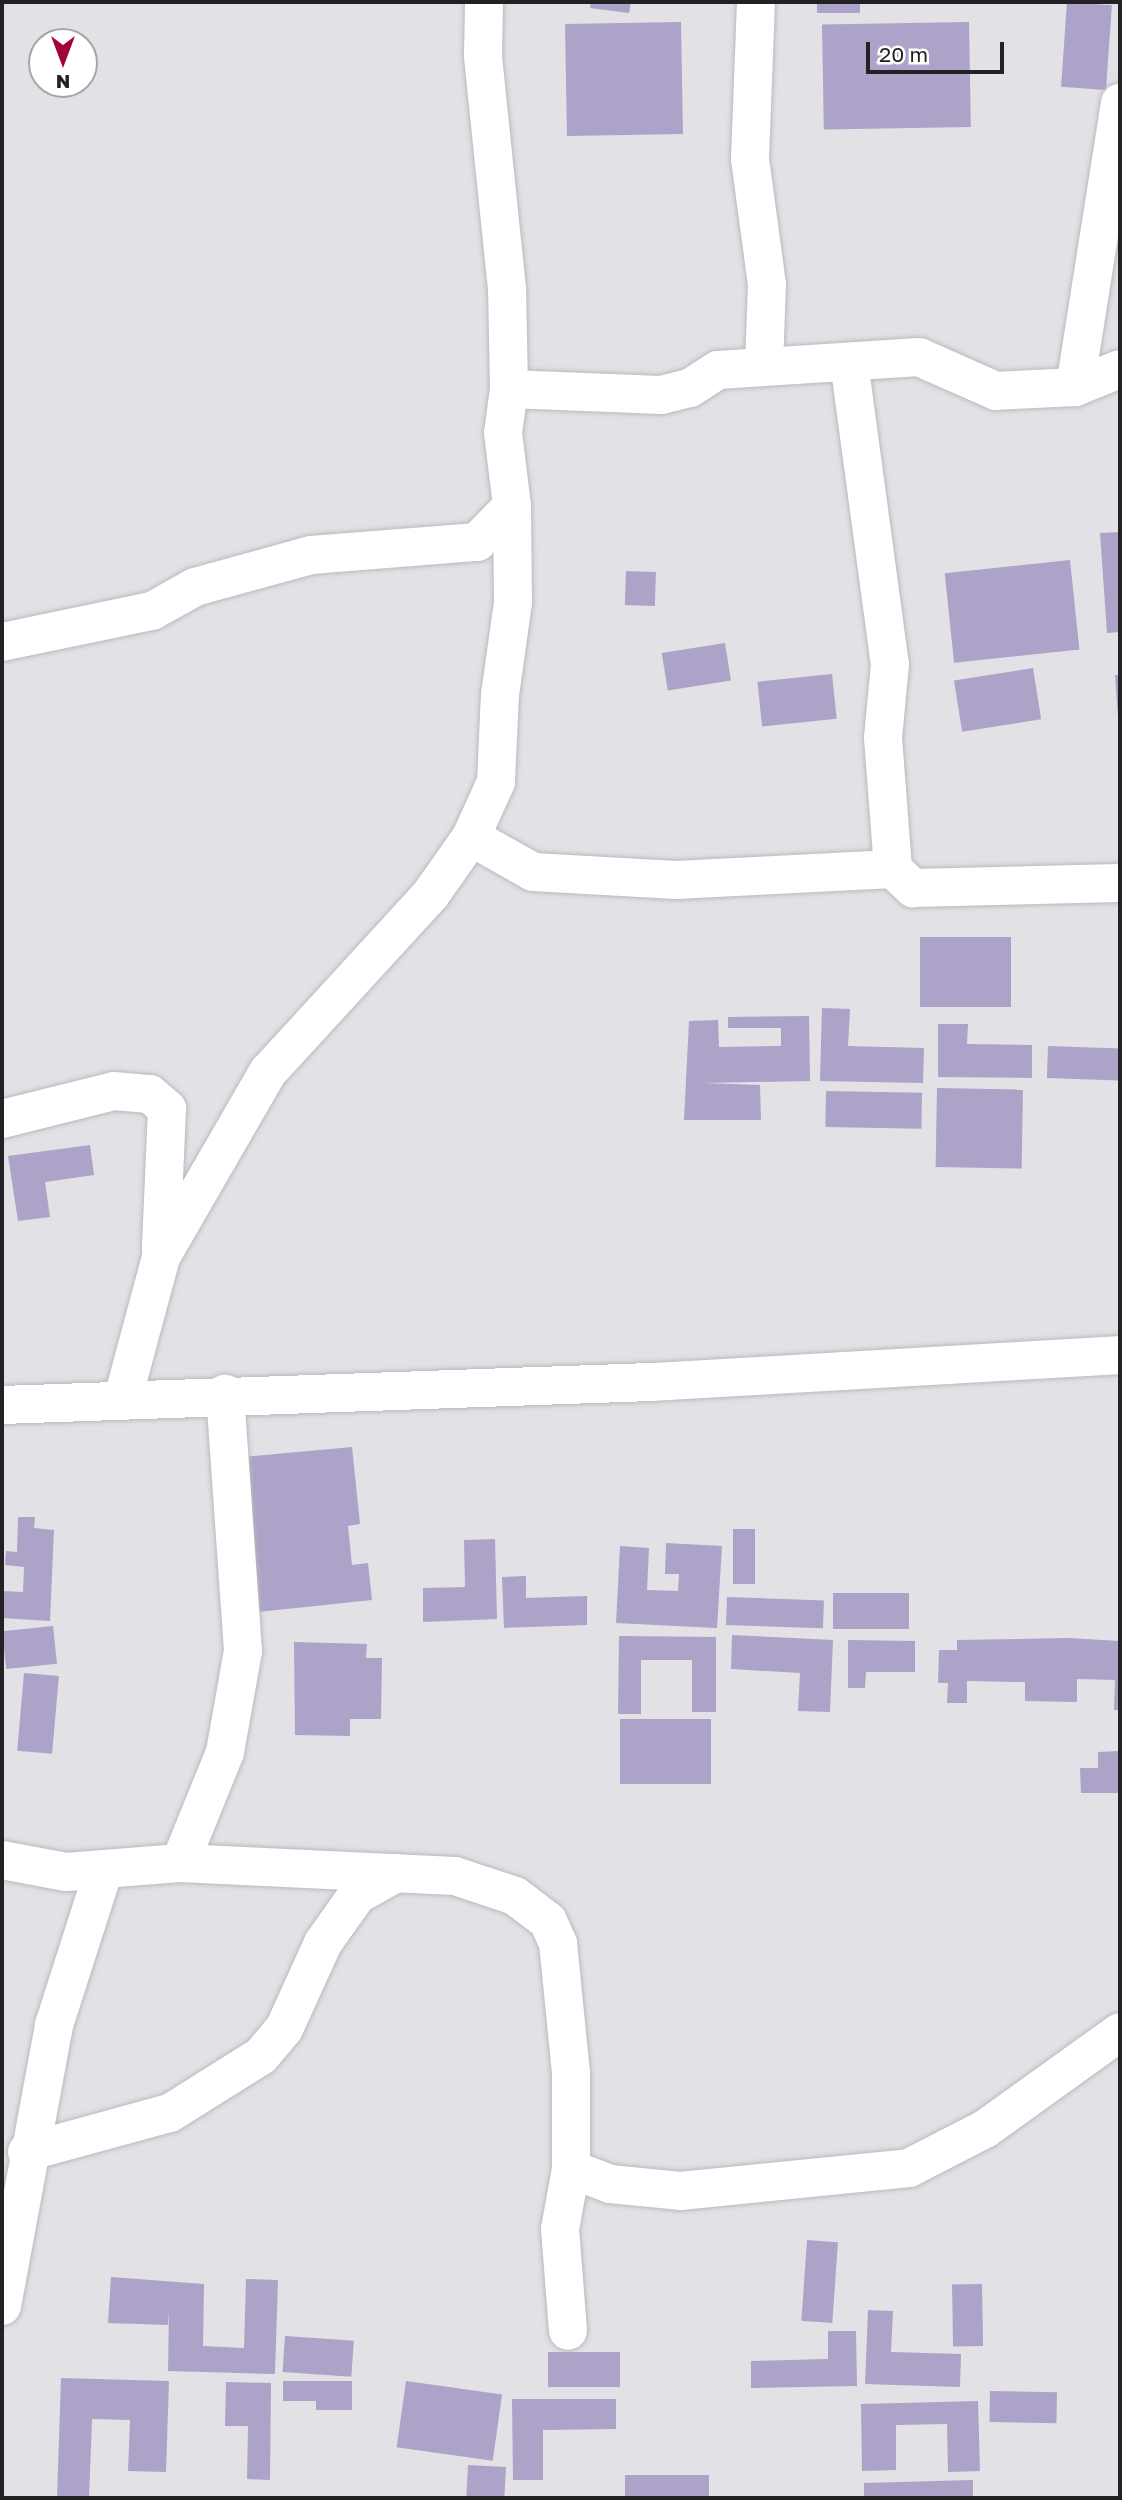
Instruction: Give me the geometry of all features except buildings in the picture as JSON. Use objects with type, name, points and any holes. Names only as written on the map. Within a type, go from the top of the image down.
[{"type":"street","points":[[161,1257],[268,1072],[431,894],[471,837],[496,782],[500,695],[513,602],[512,506],[503,433],[509,388],[507,289],[483,55],[484,2]]},
{"type":"street","points":[[756,2],[750,159],[767,284],[764,366]]},
{"type":"street","points":[[1075,387],[1120,103]]},
{"type":"street","points":[[509,388],[662,396],[690,388],[718,370],[919,357],[996,391],[1075,387],[1120,369]]},
{"type":"street","points":[[849,362],[890,664],[883,738],[893,869],[913,888],[1120,883]]},
{"type":"street","points":[[2,642],[152,611],[195,587],[310,555],[477,542],[512,506]]},
{"type":"street","points":[[471,837],[533,872],[676,880],[893,869]]},
{"type":"street","points":[[2,1119],[114,1091],[149,1094],[167,1109],[161,1257],[123,1398]]},
{"type":"street","points":[[2,1405],[225,1394],[652,1382],[1120,1355]]},
{"type":"street","points":[[180,1863],[225,1752],[243,1651],[225,1394]]},
{"type":"street","points":[[2,1860],[66,1872],[103,1872],[180,1863],[455,1876],[515,1896],[548,1921],[558,1943],[571,2073],[571,2169],[560,2229],[568,2331]]},
{"type":"street","points":[[2,2305],[27,2152],[54,2025],[103,1872]]},
{"type":"street","points":[[27,2152],[170,2113],[261,2056],[284,2028],[323,1943],[357,1895],[396,1873]]},
{"type":"street","points":[[571,2169],[610,2184],[680,2190],[909,2168],[976,2135],[1120,2032]]}]
